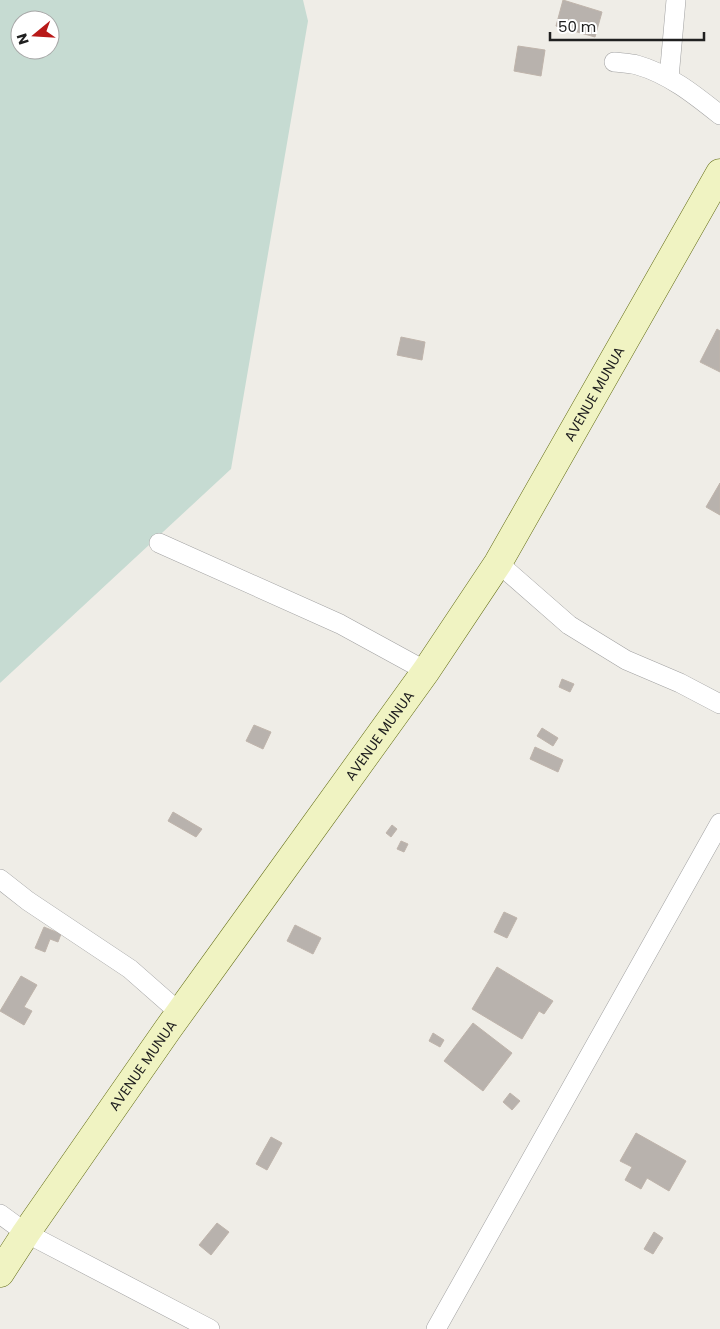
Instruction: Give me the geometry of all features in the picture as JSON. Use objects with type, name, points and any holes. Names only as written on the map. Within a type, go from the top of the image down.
[{"type":"main road","name":"AVENUE MUNUA","points":[[0,1273],[180,1013],[426,671],[498,564],[720,173]]},
{"type":"street","points":[[669,78],[676,0]]},
{"type":"street","points":[[614,62],[637,65],[669,78],[698,97],[720,115]]},
{"type":"street","points":[[159,543],[340,624],[426,671]]},
{"type":"street","points":[[498,564],[569,624],[626,660],[680,683],[720,704]]},
{"type":"street","points":[[436,1329],[720,823]]},
{"type":"street","points":[[0,879],[28,901],[130,969],[180,1013]]},
{"type":"street","points":[[0,1214],[26,1233],[210,1329]]},
{"type":"green space","points":[[0,0],[303,0],[308,21],[231,469],[0,683]]},
{"type":"building","points":[[563,0],[602,12],[595,37],[556,26]]},
{"type":"building","points":[[518,46],[545,50],[541,76],[514,71]]},
{"type":"building","points":[[717,329],[720,331],[720,372],[700,362]]},
{"type":"building","points":[[401,337],[425,342],[422,360],[397,355]]},
{"type":"building","points":[[720,483],[720,515],[706,507]]},
{"type":"building","points":[[562,679],[574,684],[570,692],[559,687]]},
{"type":"building","points":[[254,725],[271,732],[263,749],[246,741]]},
{"type":"building","points":[[542,728],[558,738],[553,746],[537,736]]},
{"type":"building","points":[[535,747],[563,760],[558,772],[530,759]]},
{"type":"building","points":[[173,812],[202,829],[196,837],[168,821]]},
{"type":"building","points":[[392,825],[397,829],[391,837],[386,833]]},
{"type":"building","points":[[401,841],[408,844],[404,852],[397,849]]},
{"type":"building","points":[[504,912],[517,918],[507,938],[494,932]]},
{"type":"building","points":[[295,925],[321,938],[313,954],[287,941]]},
{"type":"building","points":[[44,927],[61,934],[58,942],[50,939],[45,952],[35,948]]},
{"type":"building","points":[[497,967],[553,1001],[544,1014],[539,1011],[522,1039],[472,1009]]},
{"type":"building","points":[[21,976],[37,985],[24,1007],[32,1011],[24,1025],[0,1011]]},
{"type":"building","points":[[473,1023],[512,1053],[483,1091],[444,1061]]},
{"type":"building","points":[[433,1033],[444,1040],[440,1047],[429,1041]]},
{"type":"building","points":[[510,1093],[520,1101],[512,1110],[503,1102]]},
{"type":"building","points":[[636,1133],[686,1161],[669,1191],[647,1178],[641,1189],[625,1180],[632,1167],[620,1161]]},
{"type":"building","points":[[271,1137],[282,1143],[267,1170],[256,1164]]},
{"type":"building","points":[[217,1223],[229,1232],[211,1255],[199,1245]]},
{"type":"building","points":[[654,1232],[663,1238],[653,1254],[644,1249]]}]
